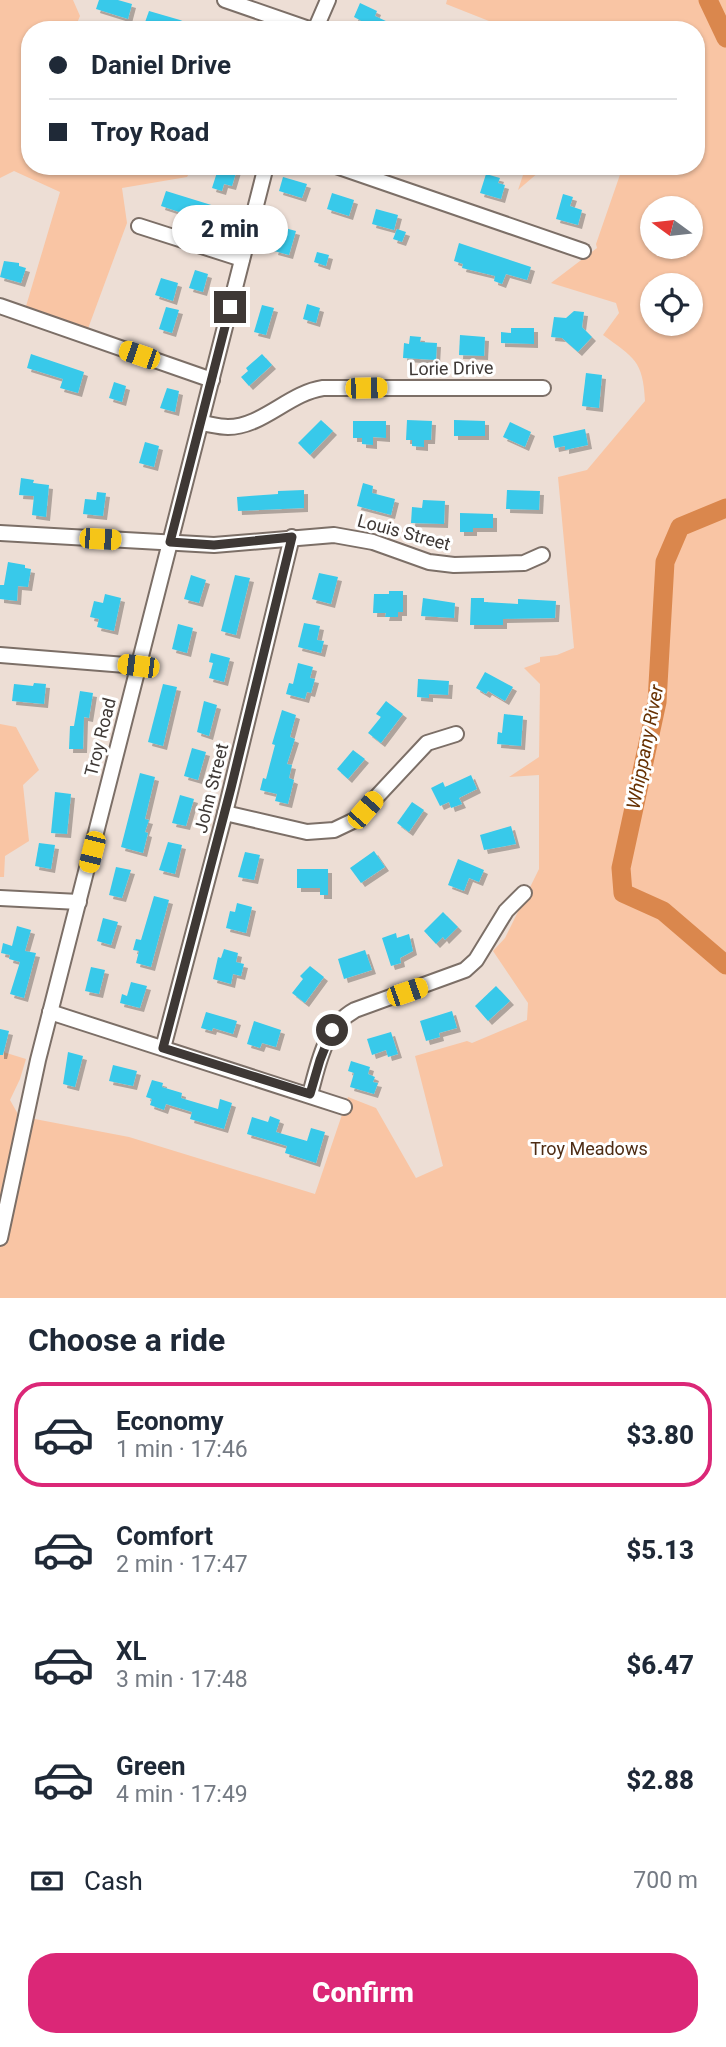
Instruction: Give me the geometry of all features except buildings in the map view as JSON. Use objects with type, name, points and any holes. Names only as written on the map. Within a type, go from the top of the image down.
[{"type":"street","points":[[225,0],[287,21]]},
{"type":"street","points":[[318,21],[328,0]]},
{"type":"street","name":"Troy Road","points":[[0,1238],[35,1072],[264,175]]},
{"type":"street","points":[[362,175],[583,251]]},
{"type":"street","points":[[139,226],[242,259]]},
{"type":"street","points":[[0,306],[212,380]]},
{"type":"street","name":"Lorie Drive","points":[[201,423],[228,427],[244,424],[302,393],[323,388],[543,388]]},
{"type":"street","name":"Louis Street","points":[[0,533],[214,545],[317,535],[353,537],[429,562],[454,565],[524,563],[542,555]]},
{"type":"street","name":"John Street","points":[[163,1048],[225,813],[292,537]]},
{"type":"street","points":[[0,654],[138,666]]},
{"type":"street","points":[[225,813],[307,832],[334,830],[355,820],[406,762],[427,743],[456,734]]},
{"type":"street","points":[[310,1094],[328,1036],[342,1019],[355,1010],[465,970],[476,960],[506,911],[524,893]]},
{"type":"street","points":[[0,898],[79,902]]},
{"type":"street","points":[[50,1012],[344,1107]]},
{"type":"green space","points":[[0,0],[73,0],[80,16],[78,21],[21,21],[21,174],[14,171],[0,178]]},
{"type":"green space","name":"Troy Meadows","points":[[447,0],[726,0],[726,1298],[0,1298],[0,1051],[26,1059],[10,1100],[19,1116],[129,1137],[315,1194],[348,1097],[376,1108],[416,1178],[443,1166],[415,1056],[467,1041],[472,1043],[527,1020],[528,1003],[493,951],[505,938],[539,869],[539,775],[509,777],[539,757],[540,684],[524,668],[540,662],[540,657],[557,655],[574,648],[558,477],[587,470],[645,401],[642,377],[635,361],[603,335],[619,313],[616,303],[551,283],[597,248],[596,244],[620,175],[705,175],[705,21],[489,21],[446,4]]},
{"type":"green space","points":[[23,175],[188,175],[122,188],[127,223],[86,334],[24,313],[60,192]]},
{"type":"green space","points":[[523,175],[536,175],[518,190]]},
{"type":"green space","points":[[0,724],[16,727],[39,770],[23,785],[29,841],[5,856],[4,877],[0,877]]},
{"type":"waterway","name":"Whippany River","points":[[708,0],[726,38]]},
{"type":"waterway","name":"Whippany River","points":[[726,508],[680,527],[665,562],[657,702],[621,868],[623,893],[663,911],[726,965]]},
{"type":"route","points":[[230,307],[170,542],[214,545],[292,537],[281,592],[163,1048],[310,1094],[332,1030]]}]
